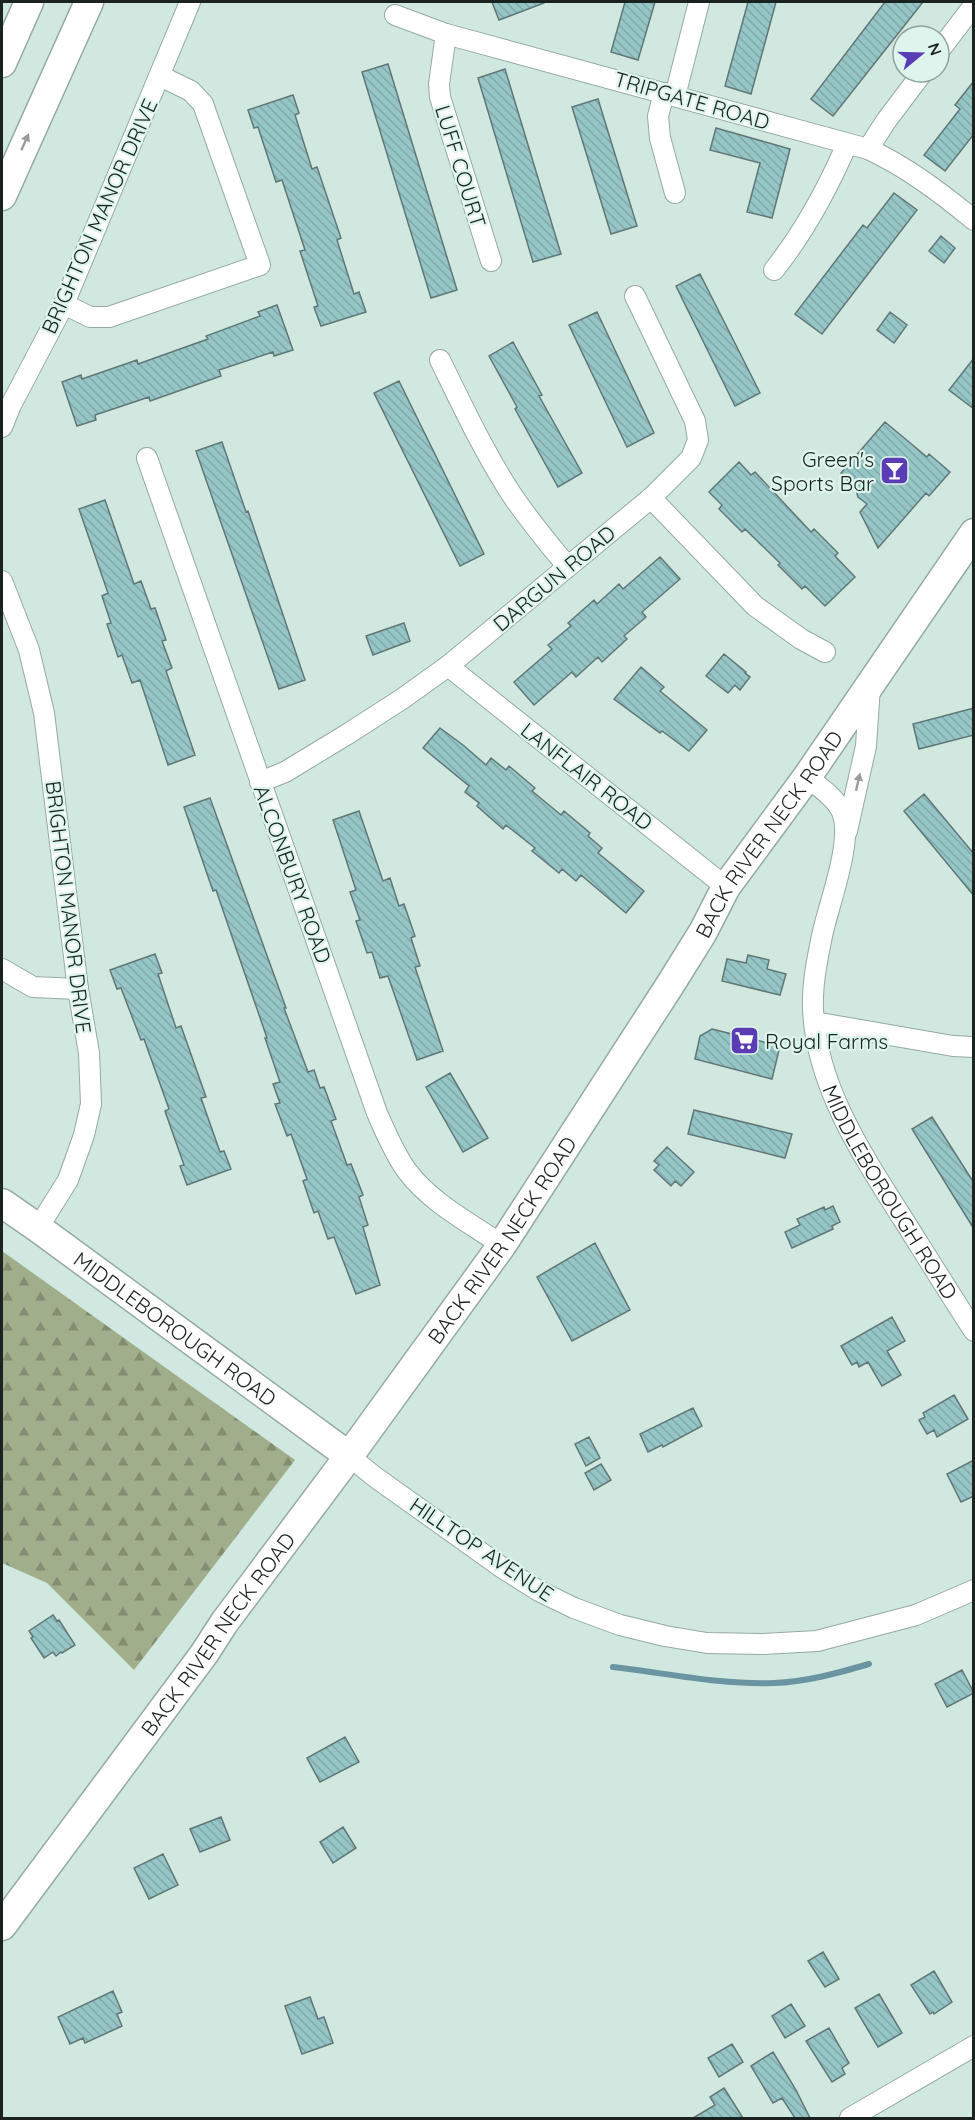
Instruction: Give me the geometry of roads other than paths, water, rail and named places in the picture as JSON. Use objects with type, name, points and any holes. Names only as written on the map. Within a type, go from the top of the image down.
[{"type":"street","points":[[2,63],[29,2]]},
{"type":"street","points":[[2,196],[89,2]]},
{"type":"street","name":"BRIGHTON MANOR DRIVE","points":[[2,427],[63,304],[190,2]]},
{"type":"street","points":[[675,193],[660,138],[658,116],[670,94],[699,2]]},
{"type":"street","points":[[951,35],[974,5]]},
{"type":"street","name":"TRIPGATE ROAD","points":[[395,15],[446,34],[868,149],[901,166],[974,220]]},
{"type":"street","name":"LUFF COURT","points":[[446,34],[439,84],[440,97],[491,261]]},
{"type":"street","points":[[63,304],[90,317],[109,317],[260,265],[203,104],[191,91],[160,76]]},
{"type":"street","points":[[868,149],[914,84]]},
{"type":"street","points":[[774,270],[827,189],[847,144]]},
{"type":"street","name":"DARGUN ROAD","points":[[260,782],[285,772],[338,740],[448,666],[651,498],[691,458],[698,440],[691,409],[635,296]]},
{"type":"street","points":[[440,360],[492,462],[511,494],[567,566]]},
{"type":"street","name":"ALCONBURY ROAD","points":[[147,458],[377,1113],[394,1151],[408,1172],[424,1189],[457,1215],[502,1245]]},
{"type":"street","points":[[651,498],[755,606],[801,639],[825,652]]},
{"type":"street","name":"BACK RIVER NECK ROAD","points":[[2,1926],[502,1245],[692,950],[726,887],[807,777],[974,533]]},
{"type":"street","name":"BRIGHTON MANOR DRIVE","points":[[2,581],[29,650],[44,713],[78,989],[89,1053],[91,1104],[84,1135],[68,1180],[38,1228]]},
{"type":"street","name":"LANFLAIR ROAD","points":[[448,666],[726,887]]},
{"type":"street","points":[[845,839],[866,746],[870,682]]},
{"type":"street","name":"MIDDLEBOROUGH ROAD","points":[[807,777],[833,798],[842,813],[845,839],[815,974],[814,1022],[818,1052],[846,1122],[891,1201],[974,1331]]},
{"type":"street","points":[[2,969],[33,987],[78,989]]},
{"type":"street","points":[[814,1022],[953,1046],[974,1047]]},
{"type":"street","name":"MIDDLEBOROUGH ROAD","points":[[2,1203],[349,1456]]},
{"type":"street","name":"HILLTOP AVENUE","points":[[349,1456],[504,1569],[540,1591],[574,1608],[620,1625],[665,1636],[707,1643],[763,1644],[817,1641],[916,1615],[974,1590]]},
{"type":"street","points":[[850,2118],[974,2046]]},
{"type":"waterway","points":[[613,1667],[713,1680],[774,1683],[810,1679],[869,1664]]},
{"type":"place","name":"Green's Sports Bar","points":[[895,471]]},
{"type":"place","name":"Royal Farms","points":[[744,1041]]}]
